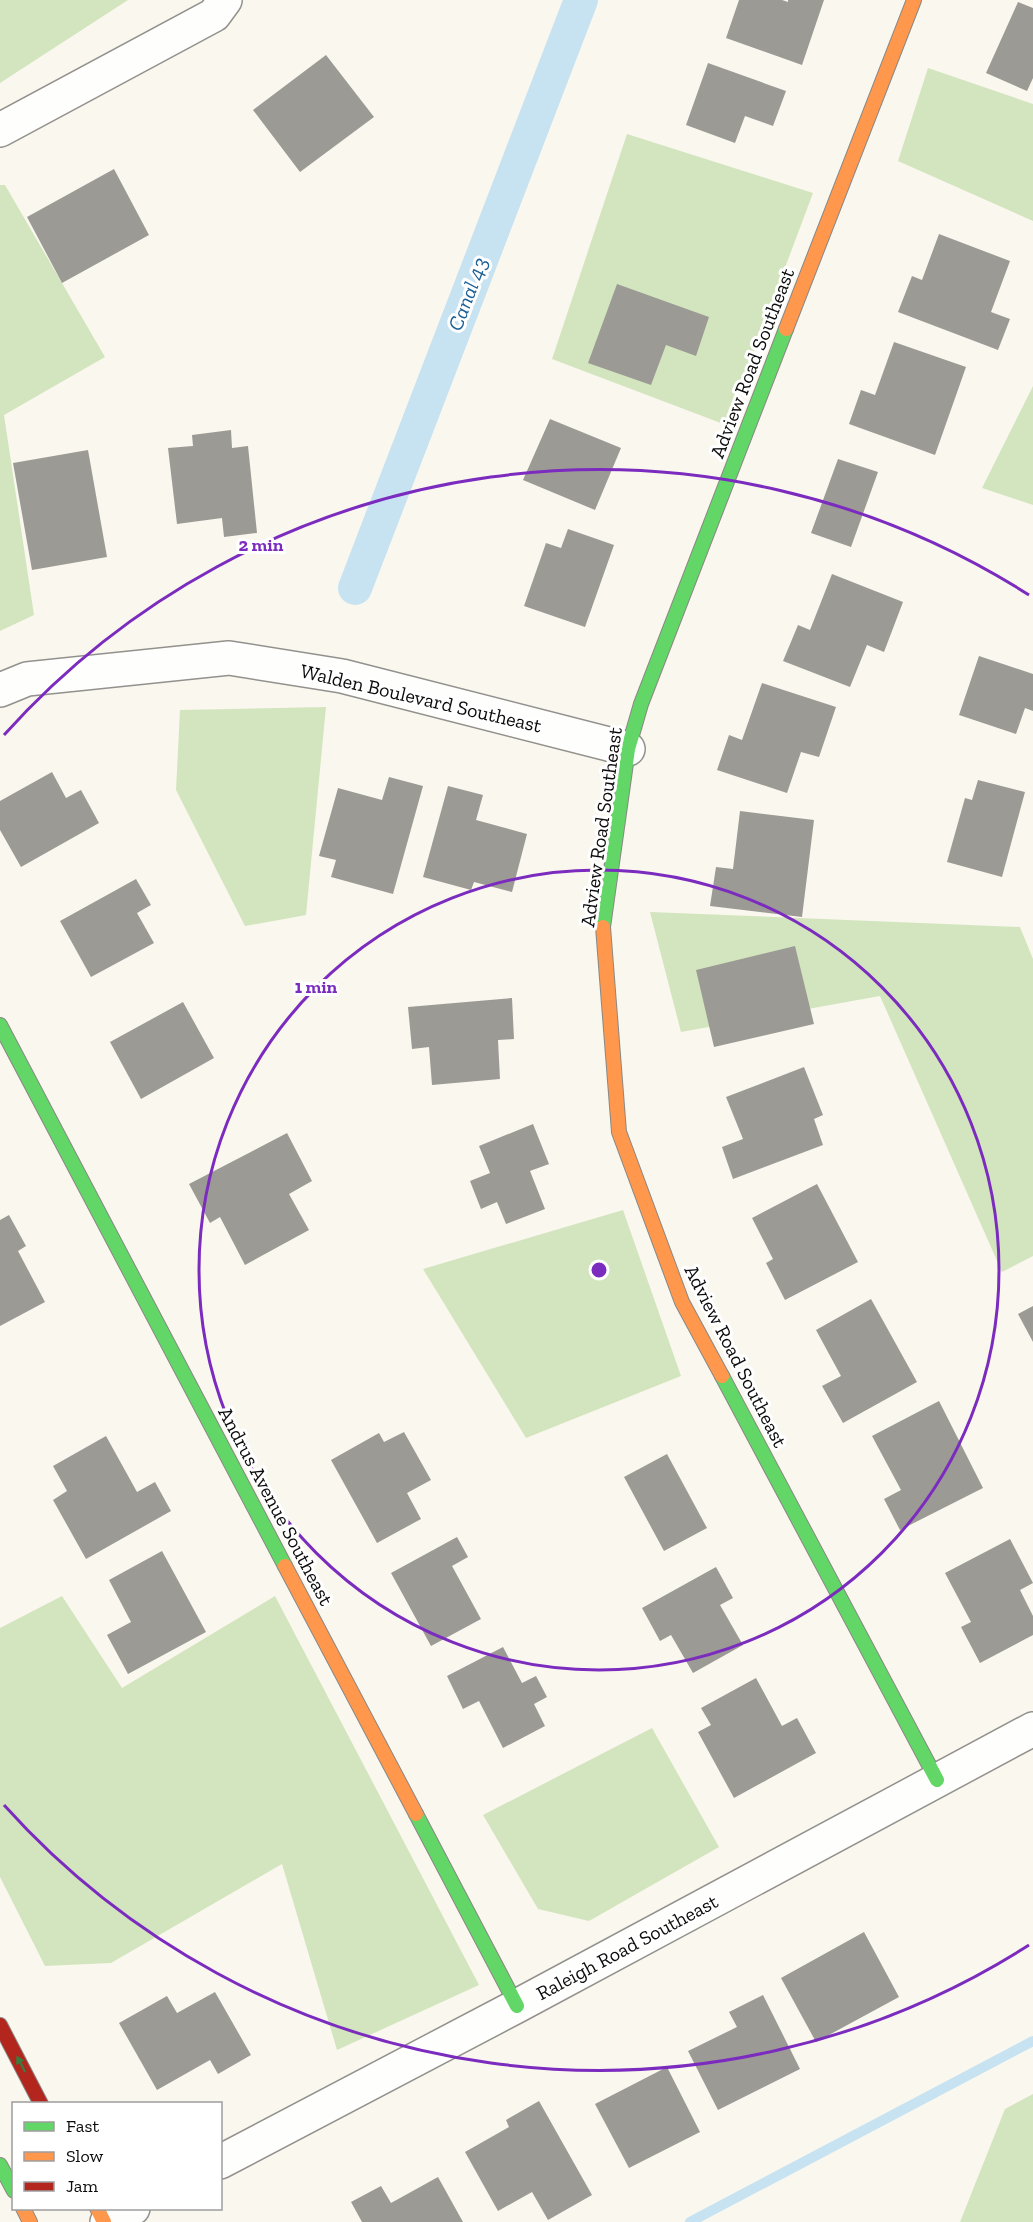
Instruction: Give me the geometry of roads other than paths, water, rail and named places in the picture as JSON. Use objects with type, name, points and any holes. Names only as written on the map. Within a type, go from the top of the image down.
[{"type":"street","points":[[0,130],[214,15],[225,0]]},
{"type":"street","name":"Adview Road Southeast","points":[[914,0],[641,704],[628,749],[603,926],[619,1132],[682,1302],[937,1780]]},
{"type":"street","name":"Walden Boulevard Southeast","points":[[0,690],[27,679],[229,658],[342,675],[628,749]]},
{"type":"street","name":"Andrus Avenue Southeast","points":[[0,1025],[517,2006]]},
{"type":"street","name":"Raleigh Road Southeast","points":[[222,2161],[517,2006],[1033,1729]]},
{"type":"street","points":[[0,2025],[40,2102]]},
{"type":"street","points":[[0,2165],[12,2187]]},
{"type":"street","points":[[106,2222],[129,2210]]},
{"type":"waterway","name":"Canal 43","points":[[355,588],[581,0]]},
{"type":"waterway","points":[[690,2222],[1033,2041]]}]
